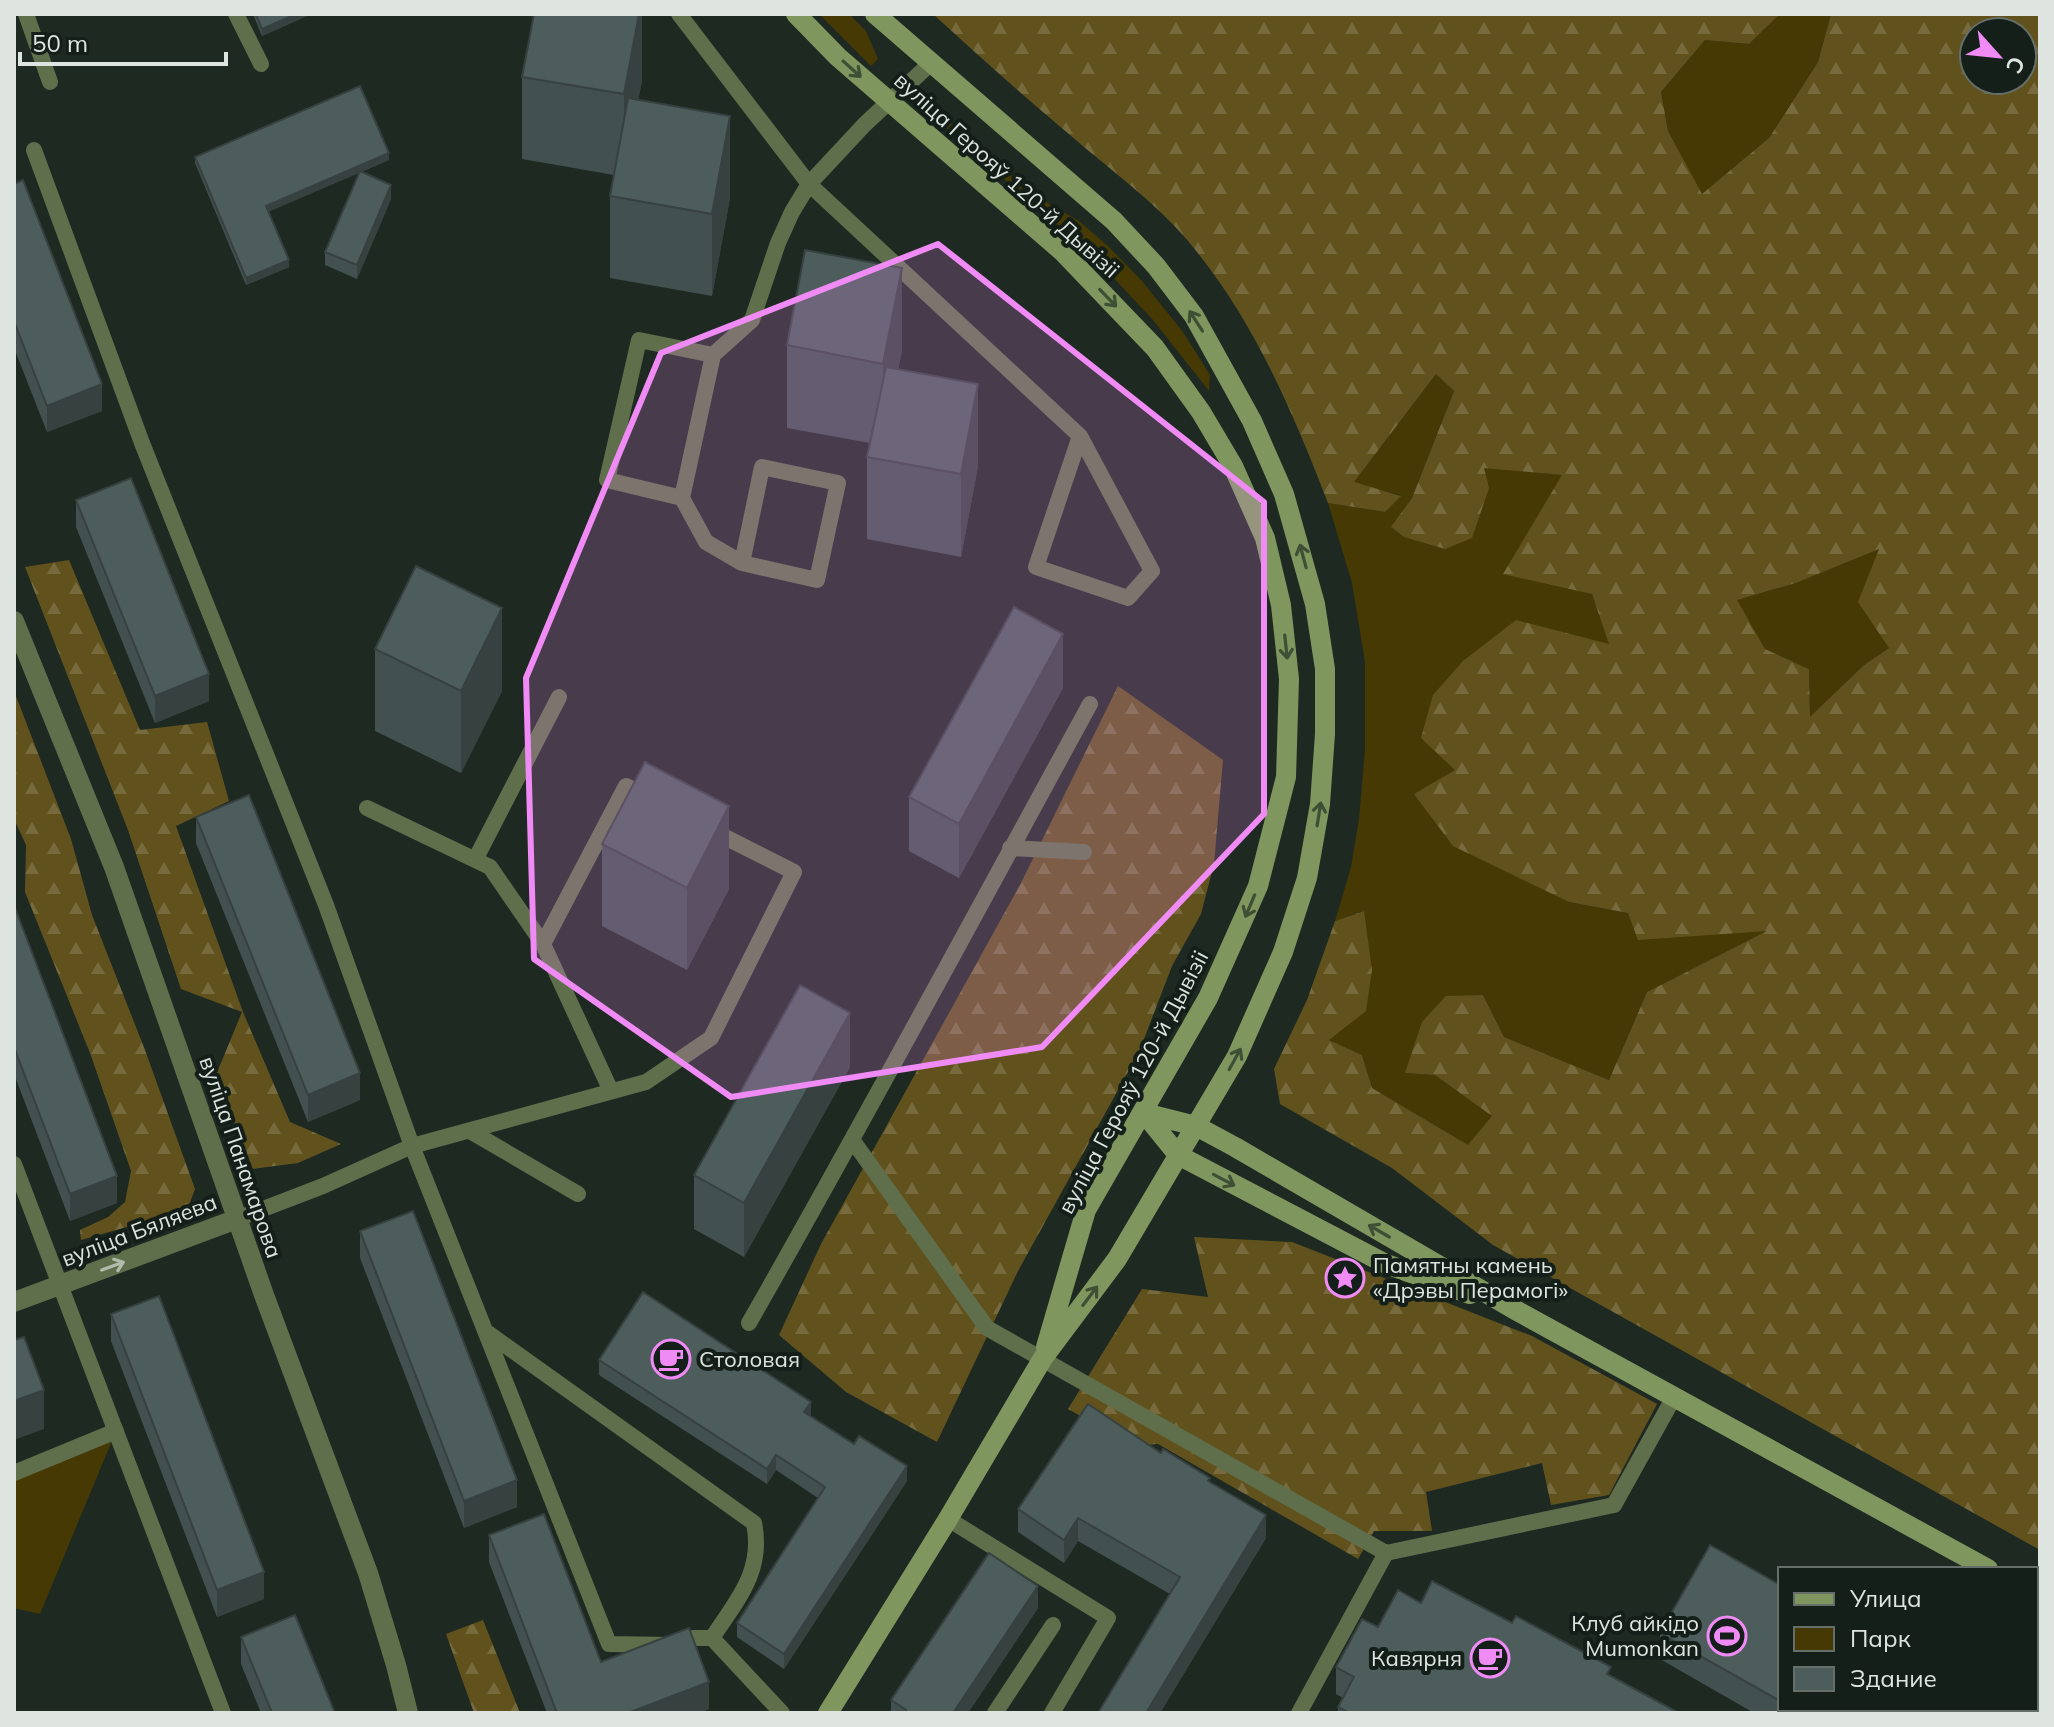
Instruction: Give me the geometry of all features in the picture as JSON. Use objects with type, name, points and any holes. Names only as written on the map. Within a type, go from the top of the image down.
[{"type":"street","name":"вуліца Герояў 120-й Дывізіі","points":[[796,14],[838,57],[1063,252],[1155,348],[1201,412],[1233,466],[1265,538],[1281,605],[1289,679],[1286,777],[1258,886],[1208,998],[1086,1210],[1043,1358]]},
{"type":"street","name":"вуліца Герояў 120-й Дывізіі","points":[[828,1713],[1043,1358],[1117,1259],[1237,1056],[1283,952],[1307,878],[1320,804],[1325,734],[1325,669],[1315,604],[1301,547],[1284,494],[1252,421],[1216,353],[1156,266],[1114,221],[875,14]]},
{"type":"street","name":"вуліца Панамарова","points":[[14,621],[114,867],[237,1219],[368,1573],[408,1713]]},
{"type":"street","points":[[1144,1113],[1196,1126],[1519,1312],[1984,1567]]},
{"type":"street","points":[[1144,1113],[1178,1155],[1386,1264],[1519,1312]]},
{"type":"street","name":"вуліца Бяляева","points":[[14,1302],[237,1219]]},
{"type":"lane","points":[[26,14],[50,82]]},
{"type":"lane","points":[[236,14],[261,64]]},
{"type":"lane","points":[[679,14],[809,184],[1080,436],[1152,571],[1128,598],[1036,567],[1080,436]]},
{"type":"lane","points":[[742,563],[762,467],[838,483],[817,580],[742,563],[706,542],[682,498],[713,355],[752,320],[778,243],[809,184],[888,101],[931,63]]},
{"type":"lane","points":[[34,150],[142,443],[326,905],[412,1146],[609,1644],[670,1645],[694,1638],[712,1638],[782,1713]]},
{"type":"lane","points":[[682,498],[607,480],[639,340],[713,355]]},
{"type":"lane","points":[[475,860],[559,697]]},
{"type":"lane","points":[[749,1323],[853,1141],[1090,704]]},
{"type":"lane","points":[[543,944],[626,786],[659,803]]},
{"type":"lane","points":[[367,808],[490,867],[543,944],[611,1091]]},
{"type":"lane","name":"вуліца Бяляева","points":[[237,1219],[323,1186],[412,1146],[646,1082],[711,1038],[794,872],[699,824]]},
{"type":"lane","points":[[1010,848],[1084,852]]},
{"type":"lane","points":[[470,1131],[578,1194]]},
{"type":"lane","points":[[853,1141],[987,1328],[1386,1553],[1614,1505],[1674,1397]]},
{"type":"lane","points":[[14,1164],[223,1713]]},
{"type":"lane","points":[[487,1333],[754,1523],[758,1544],[749,1582],[712,1638]]},
{"type":"lane","points":[[14,1473],[116,1431]]},
{"type":"lane","points":[[948,1519],[1108,1618],[1052,1713]]},
{"type":"lane","points":[[1299,1713],[1386,1553]]},
{"type":"lane","points":[[995,1713],[1053,1625]]},
{"type":"highlighted area","points":[[938,244],[1264,502],[1264,814],[1042,1047],[731,1097],[534,959],[526,678],[661,353]]},
{"type":"green space","points":[[819,14],[849,14],[866,31],[878,59],[871,66]]},
{"type":"green space","points":[[933,14],[1780,14],[1749,44],[1705,40],[1661,92],[1668,131],[1702,194],[1769,138],[1818,62],[1831,14],[2040,14],[2040,1550],[1493,1245],[1392,1168],[1280,1104],[1274,1069],[1307,1000],[1335,921],[1364,911],[1372,970],[1366,1011],[1329,1040],[1362,1055],[1372,1088],[1468,1145],[1492,1116],[1435,1075],[1405,1073],[1422,1022],[1446,996],[1483,995],[1504,1037],[1609,1080],[1647,992],[1767,931],[1638,940],[1628,913],[1569,902],[1453,846],[1414,794],[1455,770],[1421,738],[1433,695],[1463,661],[1516,620],[1609,644],[1592,594],[1503,574],[1562,475],[1484,468],[1489,488],[1472,538],[1445,549],[1404,537],[1391,527],[1412,498],[1454,391],[1436,374],[1354,482],[1401,496],[1385,512],[1328,503],[1269,366],[1211,271],[1175,226]],"holes":[[[1879,549],[1858,602],[1889,648],[1864,665],[1810,717],[1809,669],[1765,649],[1737,600],[1796,583]]]},
{"type":"green space","points":[[1780,14],[1831,14],[1818,62],[1769,138],[1701,195],[1668,131],[1661,92],[1705,40],[1749,44]]},
{"type":"green space","points":[[943,116],[1039,198],[1079,221],[1142,281],[1183,332],[1210,375],[1209,391],[1153,320],[1094,257],[933,117]]},
{"type":"green space","points":[[1436,374],[1454,391],[1412,498],[1392,528],[1404,537],[1483,467],[1563,475],[1592,594],[1610,645],[1455,770],[1414,795],[1569,902],[1628,913],[1770,930],[1647,992],[1609,1080],[1504,1037],[1483,995],[1406,1073],[1435,1075],[1493,1116],[1469,1146],[1372,1088],[1362,1055],[1329,1040],[1363,911],[1335,921],[1351,867],[1359,819],[1365,749],[1365,662],[1352,583],[1328,503],[1385,512],[1400,495],[1353,483]]},
{"type":"green space","points":[[1880,548],[1889,648],[1864,665],[1810,718],[1809,669],[1765,649],[1736,600],[1796,583]]},
{"type":"green space","points":[[69,560],[140,730],[207,722],[229,801],[176,826],[243,1012],[290,1122],[341,1144],[298,1163],[253,1169],[216,1075],[242,1012],[181,989],[128,830],[25,567]]},
{"type":"green space","points":[[1118,686],[1223,760],[1214,864],[1201,914],[1172,966],[1139,1052],[1018,1271],[937,1442],[846,1392],[779,1335],[821,1244],[1021,883]]},
{"type":"green space","points":[[14,691],[71,839],[92,915],[195,1189],[189,1205],[162,1217],[81,1240],[80,1230],[108,1217],[125,1202],[131,1171],[90,1053],[25,892],[26,845],[14,819]]},
{"type":"green space","points":[[1194,1237],[1292,1242],[1532,1336],[1657,1404],[1609,1495],[1551,1505],[1542,1463],[1426,1492],[1432,1531],[1374,1531],[1358,1559],[1158,1444],[1135,1446],[1068,1409],[1142,1289],[1208,1297]]},
{"type":"green space","points":[[116,1431],[40,1614],[14,1608],[14,1473]]},
{"type":"green space","points":[[483,1620],[520,1713],[474,1713],[446,1634]]},
{"type":"building","points":[[256,14],[296,14],[262,29]]},
{"type":"building","points":[[534,14],[639,14],[624,94],[522,77]]},
{"type":"building","points":[[360,86],[389,153],[266,206],[289,260],[246,278],[195,157]]},
{"type":"building","points":[[628,98],[730,116],[712,214],[610,196]]},
{"type":"building","points":[[360,171],[391,185],[357,265],[325,252]]},
{"type":"building","points":[[23,180],[102,384],[47,406],[14,321],[14,184]]},
{"type":"building","points":[[805,250],[902,268],[883,364],[787,345]]},
{"type":"building","points":[[886,367],[978,384],[961,474],[867,457]]},
{"type":"building","points":[[131,478],[209,674],[155,696],[76,500]]},
{"type":"building","points":[[416,566],[502,608],[461,691],[375,649]]},
{"type":"building","points":[[1014,607],[1063,634],[959,824],[909,797]]},
{"type":"building","points":[[645,762],[729,806],[687,888],[602,844]]},
{"type":"building","points":[[249,795],[360,1073],[308,1095],[196,817]]},
{"type":"building","points":[[14,905],[117,1176],[70,1194],[14,1047]]},
{"type":"building","points":[[800,985],[850,1013],[744,1203],[694,1175]]},
{"type":"building","points":[[413,1211],[517,1480],[464,1501],[360,1231]]},
{"type":"building","points":[[643,1292],[811,1402],[804,1412],[854,1444],[859,1436],[907,1466],[784,1654],[737,1623],[825,1487],[776,1455],[767,1469],[599,1360]]},
{"type":"building","points":[[159,1296],[264,1572],[217,1590],[111,1314]]},
{"type":"building","points":[[24,1337],[44,1390],[14,1401],[14,1340]]},
{"type":"building","points":[[1088,1404],[1161,1453],[1163,1449],[1210,1478],[1208,1481],[1266,1515],[1146,1713],[1098,1713],[1180,1577],[1078,1518],[1064,1540],[1018,1509]]},
{"type":"building","points":[[544,1514],[601,1662],[689,1628],[709,1682],[628,1713],[557,1713],[489,1535]]},
{"type":"building","name":"Клуб айкідо Mumonkan","points":[[1710,1545],[1778,1584],[1778,1700],[1660,1633]]},
{"type":"building","points":[[989,1553],[1038,1586],[953,1713],[905,1713],[906,1710],[891,1700]]},
{"type":"building","points":[[1432,1581],[1512,1623],[1516,1616],[1611,1667],[1607,1674],[1679,1713],[1349,1713],[1338,1707],[1354,1677],[1336,1667],[1362,1619],[1378,1627],[1398,1590],[1421,1603]]},
{"type":"building","points":[[295,1615],[335,1713],[272,1713],[241,1637]]},
{"type":"building","points":[[1798,1711],[1901,1711],[1900,1713]]},
{"type":"place","name":"Памятны камень «Дрэвы Перамогі»","points":[[1345,1278]]},
{"type":"place","name":"Столовая","points":[[671,1359]]},
{"type":"place","name":"Клуб айкідо Mumonkan","points":[[1727,1636]]},
{"type":"place","name":"Кавярня","points":[[1490,1658]]}]
